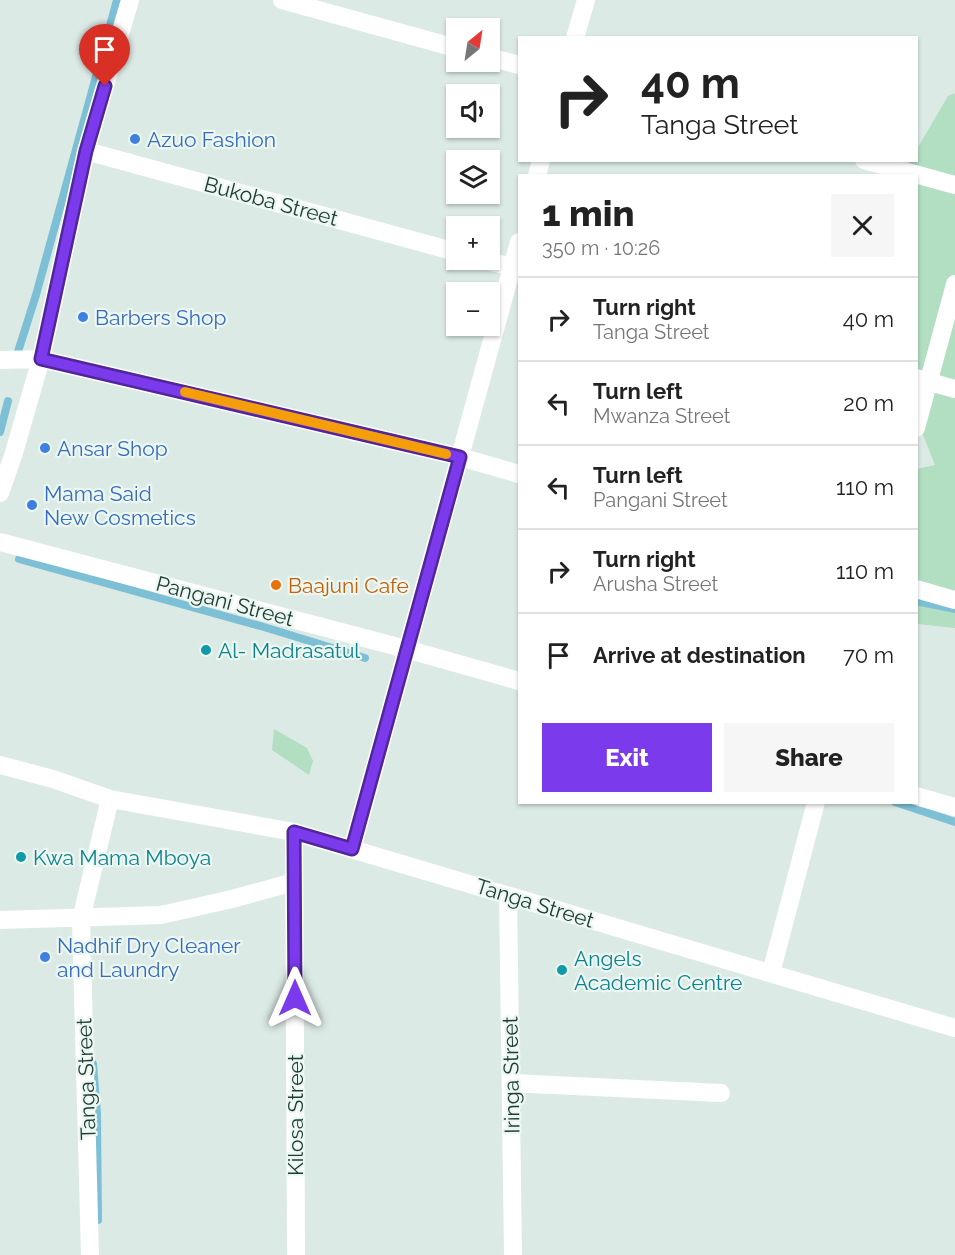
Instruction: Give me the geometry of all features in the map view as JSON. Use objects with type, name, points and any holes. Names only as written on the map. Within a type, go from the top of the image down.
[{"type":"street","points":[[0,493],[41,359],[86,151],[130,0]]},
{"type":"street","points":[[282,0],[446,45]]},
{"type":"street","points":[[576,36],[586,0]]},
{"type":"street","points":[[500,60],[518,65]]},
{"type":"street","name":"Bukoba Street","points":[[86,151],[446,249]]},
{"type":"street","points":[[871,162],[913,174]]},
{"type":"street","points":[[918,175],[955,186]]},
{"type":"street","points":[[352,849],[406,649],[515,268],[518,248]]},
{"type":"street","points":[[500,264],[515,268]]},
{"type":"street","points":[[918,414],[923,380],[955,284]]},
{"type":"street","points":[[0,360],[41,359],[460,457],[518,474]]},
{"type":"street","points":[[923,380],[955,388]]},
{"type":"street","name":"Pangani Street","points":[[0,542],[518,681]]},
{"type":"street","points":[[918,590],[955,600]]},
{"type":"street","name":"Tanga Street","points":[[0,765],[53,779],[110,799],[294,832],[955,1028]]},
{"type":"street","points":[[918,797],[955,807]]},
{"type":"street","name":"Tanga Street","points":[[90,1255],[81,919],[110,799]]},
{"type":"street","points":[[771,973],[815,804]]},
{"type":"street","name":"Kilosa Street","points":[[294,832],[296,1255]]},
{"type":"street","points":[[0,920],[161,915],[294,882]]},
{"type":"street","name":"Iringa Street","points":[[508,895],[513,1255]]},
{"type":"street","points":[[511,1083],[721,1093]]},
{"type":"green space","points":[[955,93],[955,628],[918,624],[918,469],[935,465],[918,422],[918,174],[902,174],[909,162],[918,162],[918,147],[948,96]]},
{"type":"green space","points":[[274,729],[307,748],[313,761],[309,775],[272,750]]},
{"type":"waterway","points":[[16,358],[36,295],[117,0]]},
{"type":"waterway","points":[[0,432],[8,401]]},
{"type":"waterway","points":[[19,559],[264,627],[365,658]]},
{"type":"waterway","points":[[918,601],[955,609]]},
{"type":"waterway","points":[[901,804],[955,822]]},
{"type":"waterway","points":[[93,1064],[97,1114],[98,1220]]},
{"type":"slow traffic","points":[[185,392],[446,454]]},
{"type":"place","name":"Azuo Fashion","points":[[135,139]]},
{"type":"place","name":"Barbers Shop","points":[[83,317]]},
{"type":"place","name":"Ansar Shop","points":[[45,448]]},
{"type":"place","name":"Mama Said New Cosmetics","points":[[32,505]]},
{"type":"place","name":"Baajuni Cafe","points":[[276,585]]},
{"type":"place","name":"Al- Madrasatul","points":[[206,650]]},
{"type":"place","name":"Kwa Mama Mboya","points":[[21,857]]},
{"type":"place","name":"Nadhif Dry Cleaner and Laundry","points":[[45,957]]},
{"type":"place","name":"Angels Academic Centre","points":[[562,970]]},
{"type":"route","points":[[105,86],[86,151],[41,359],[460,457],[352,849],[294,832],[295,998]]}]
